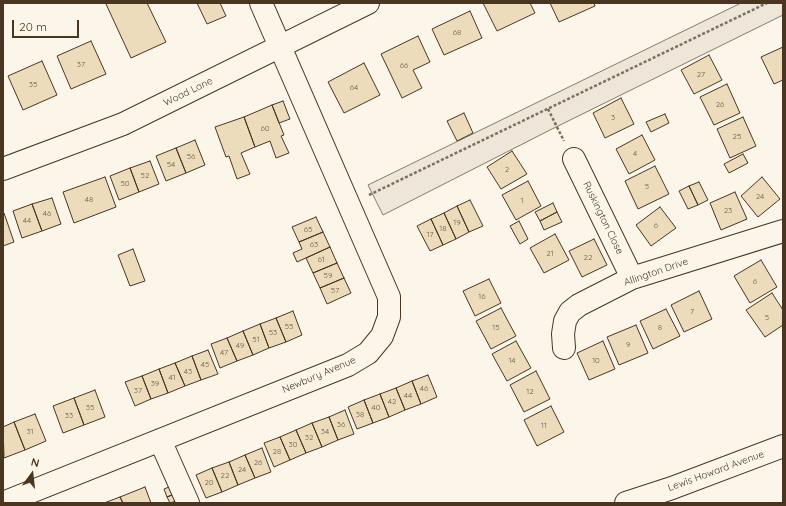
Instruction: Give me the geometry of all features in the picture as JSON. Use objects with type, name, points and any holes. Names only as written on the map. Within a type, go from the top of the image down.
[{"type":"street","name":"Newbury Avenue","points":[[4,503],[348,365],[368,353],[382,336],[389,317],[389,297],[261,3]]},
{"type":"street","name":"Woad Lane","points":[[3,169],[123,124],[368,3]]},
{"type":"street","name":"Ruskington Close","points":[[574,159],[632,278]]},
{"type":"street","name":"Allington Drive","points":[[564,348],[562,334],[565,321],[570,312],[579,305],[632,278],[783,231]]},
{"type":"street","points":[[160,440],[188,503]]},
{"type":"street","name":"Lewis Howard Avenue","points":[[626,503],[672,488],[783,446]]},
{"type":"path","points":[[349,205],[767,3]]},
{"type":"path","points":[[548,109],[574,159]]},
{"type":"shaded area","points":[[741,3],[783,3],[783,15],[552,129],[383,215],[368,185]]},
{"type":"building","points":[[147,3],[166,42],[131,58],[106,4]]},
{"type":"building","points":[[197,3],[220,3],[226,16],[207,24]]},
{"type":"building","points":[[483,3],[530,3],[535,13],[497,31]]},
{"type":"building","points":[[550,3],[594,3],[595,6],[559,22]]},
{"type":"building","points":[[470,11],[482,38],[444,55],[432,29]]},
{"type":"building","points":[[418,36],[430,62],[413,70],[422,88],[402,98],[381,54]]},
{"type":"building","points":[[91,41],[106,74],[71,89],[57,56]]},
{"type":"building","points":[[783,47],[783,80],[774,84],[761,57]]},
{"type":"building","points":[[709,55],[722,80],[694,94],[681,70]]},
{"type":"building","points":[[42,61],[57,95],[23,110],[8,76]]},
{"type":"building","points":[[364,63],[380,95],[344,113],[328,82]]},
{"type":"building","points":[[727,84],[740,113],[714,125],[700,97]]},
{"type":"building","points":[[621,98],[634,124],[605,138],[593,113]]},
{"type":"building","points":[[283,101],[290,119],[279,123],[272,105]]},
{"type":"building","points":[[272,105],[284,135],[281,136],[289,153],[276,158],[270,141],[255,147],[244,117]]},
{"type":"building","points":[[464,113],[473,133],[457,141],[447,121]]},
{"type":"building","points":[[665,114],[669,123],[651,132],[646,122]]},
{"type":"building","points":[[244,117],[255,147],[241,153],[250,174],[237,179],[229,156],[226,157],[215,127]]},
{"type":"building","points":[[743,117],[756,146],[730,158],[717,129]]},
{"type":"building","points":[[642,135],[655,160],[629,174],[616,149]]},
{"type":"building","points":[[195,140],[205,165],[186,173],[176,148]]},
{"type":"building","points":[[176,148],[186,173],[166,181],[156,156]]},
{"type":"building","points":[[512,151],[527,174],[501,189],[487,167]]},
{"type":"building","points":[[743,154],[748,163],[729,173],[724,164]]},
{"type":"building","points":[[150,161],[159,184],[139,192],[130,168]]},
{"type":"building","points":[[655,166],[669,194],[638,209],[625,181]]},
{"type":"building","points":[[130,168],[139,192],[119,200],[110,176]]},
{"type":"building","points":[[105,177],[116,207],[74,223],[63,192]]},
{"type":"building","points":[[762,177],[780,199],[758,217],[741,196]]},
{"type":"building","points":[[528,181],[541,206],[516,220],[502,195]]},
{"type":"building","points":[[699,182],[708,200],[698,205],[689,186]]},
{"type":"building","points":[[689,186],[698,205],[688,209],[679,191]]},
{"type":"building","points":[[735,192],[747,219],[721,230],[710,203]]},
{"type":"building","points":[[52,198],[61,224],[42,231],[32,204]]},
{"type":"building","points":[[470,200],[483,226],[469,232],[457,206]]},
{"type":"building","points":[[553,203],[557,212],[540,221],[535,212]]},
{"type":"building","points":[[32,204],[42,231],[22,238],[13,211]]},
{"type":"building","points":[[457,206],[469,232],[456,239],[444,213]]},
{"type":"building","points":[[660,207],[676,228],[651,246],[636,225]]},
{"type":"building","points":[[557,212],[562,222],[544,230],[540,221]]},
{"type":"building","points":[[3,213],[14,242],[3,246]]},
{"type":"building","points":[[444,213],[456,239],[443,245],[431,219]]},
{"type":"building","points":[[316,217],[323,232],[299,242],[292,227]]},
{"type":"building","points":[[431,219],[443,245],[430,251],[417,226]]},
{"type":"building","points":[[519,221],[528,239],[520,244],[510,226]]},
{"type":"building","points":[[323,232],[330,247],[297,262],[293,253],[302,249],[299,242]]},
{"type":"building","points":[[555,234],[569,260],[544,273],[530,248]]},
{"type":"building","points":[[594,239],[607,265],[582,277],[569,251]]},
{"type":"building","points":[[330,247],[337,263],[313,273],[306,258]]},
{"type":"building","points":[[133,249],[145,281],[130,286],[118,255]]},
{"type":"building","points":[[761,260],[777,287],[750,303],[734,276]]},
{"type":"building","points":[[337,263],[344,278],[320,288],[313,273]]},
{"type":"building","points":[[344,278],[351,293],[327,304],[320,288]]},
{"type":"building","points":[[489,279],[501,303],[475,316],[463,291]]},
{"type":"building","points":[[699,291],[712,319],[684,332],[671,305]]},
{"type":"building","points":[[772,293],[783,310],[783,325],[765,337],[746,310]]},
{"type":"building","points":[[501,308],[516,336],[491,349],[476,321]]},
{"type":"building","points":[[666,309],[680,336],[653,349],[640,321]]},
{"type":"building","points":[[293,311],[302,335],[286,342],[276,318]]},
{"type":"building","points":[[276,318],[286,342],[269,348],[260,324]]},
{"type":"building","points":[[260,324],[269,348],[253,355],[243,331]]},
{"type":"building","points":[[636,325],[648,353],[619,365],[607,337]]},
{"type":"building","points":[[243,331],[253,355],[237,361],[227,338]]},
{"type":"building","points":[[227,338],[237,361],[220,368],[211,344]]},
{"type":"building","points":[[516,341],[531,368],[507,381],[492,354]]},
{"type":"building","points":[[603,341],[615,369],[589,380],[577,353]]},
{"type":"building","points":[[208,350],[218,374],[201,380],[192,356]]},
{"type":"building","points":[[192,356],[201,380],[185,386],[175,363]]},
{"type":"building","points":[[175,363],[185,386],[168,393],[159,369]]},
{"type":"building","points":[[159,369],[168,393],[151,399],[142,376]]},
{"type":"building","points":[[536,371],[550,399],[524,412],[510,385]]},
{"type":"building","points":[[428,375],[437,397],[421,404],[412,381]]},
{"type":"building","points":[[142,376],[151,399],[135,406],[125,382]]},
{"type":"building","points":[[412,381],[421,404],[405,410],[396,388]]},
{"type":"building","points":[[396,388],[405,410],[389,417],[380,394]]},
{"type":"building","points":[[95,390],[105,417],[84,425],[74,398]]},
{"type":"building","points":[[380,394],[389,417],[373,423],[364,400]]},
{"type":"building","points":[[74,398],[84,425],[63,433],[53,406]]},
{"type":"building","points":[[364,400],[373,423],[357,429],[348,407]]},
{"type":"building","points":[[551,406],[564,432],[537,446],[524,420]]},
{"type":"building","points":[[345,410],[354,434],[338,440],[329,417]]},
{"type":"building","points":[[35,414],[46,441],[25,450],[14,422]]},
{"type":"building","points":[[329,417],[338,440],[322,447],[312,423]]},
{"type":"building","points":[[14,422],[25,450],[4,458],[3,427]]},
{"type":"building","points":[[312,423],[322,447],[306,453],[296,430]]},
{"type":"building","points":[[296,430],[306,453],[290,460],[280,437]]},
{"type":"building","points":[[280,437],[290,460],[274,467],[264,443]]},
{"type":"building","points":[[262,448],[271,472],[255,478],[245,455]]},
{"type":"building","points":[[245,455],[255,478],[238,485],[229,462]]},
{"type":"building","points":[[229,462],[238,485],[222,492],[212,468]]},
{"type":"building","points":[[212,468],[222,492],[206,498],[196,475]]},
{"type":"building","points":[[179,483],[182,491],[167,497],[164,489]]},
{"type":"building","points":[[145,487],[151,503],[123,503],[120,497]]},
{"type":"building","points":[[182,491],[185,498],[170,503],[167,497]]},
{"type":"building","points":[[120,497],[123,503],[104,503]]}]
